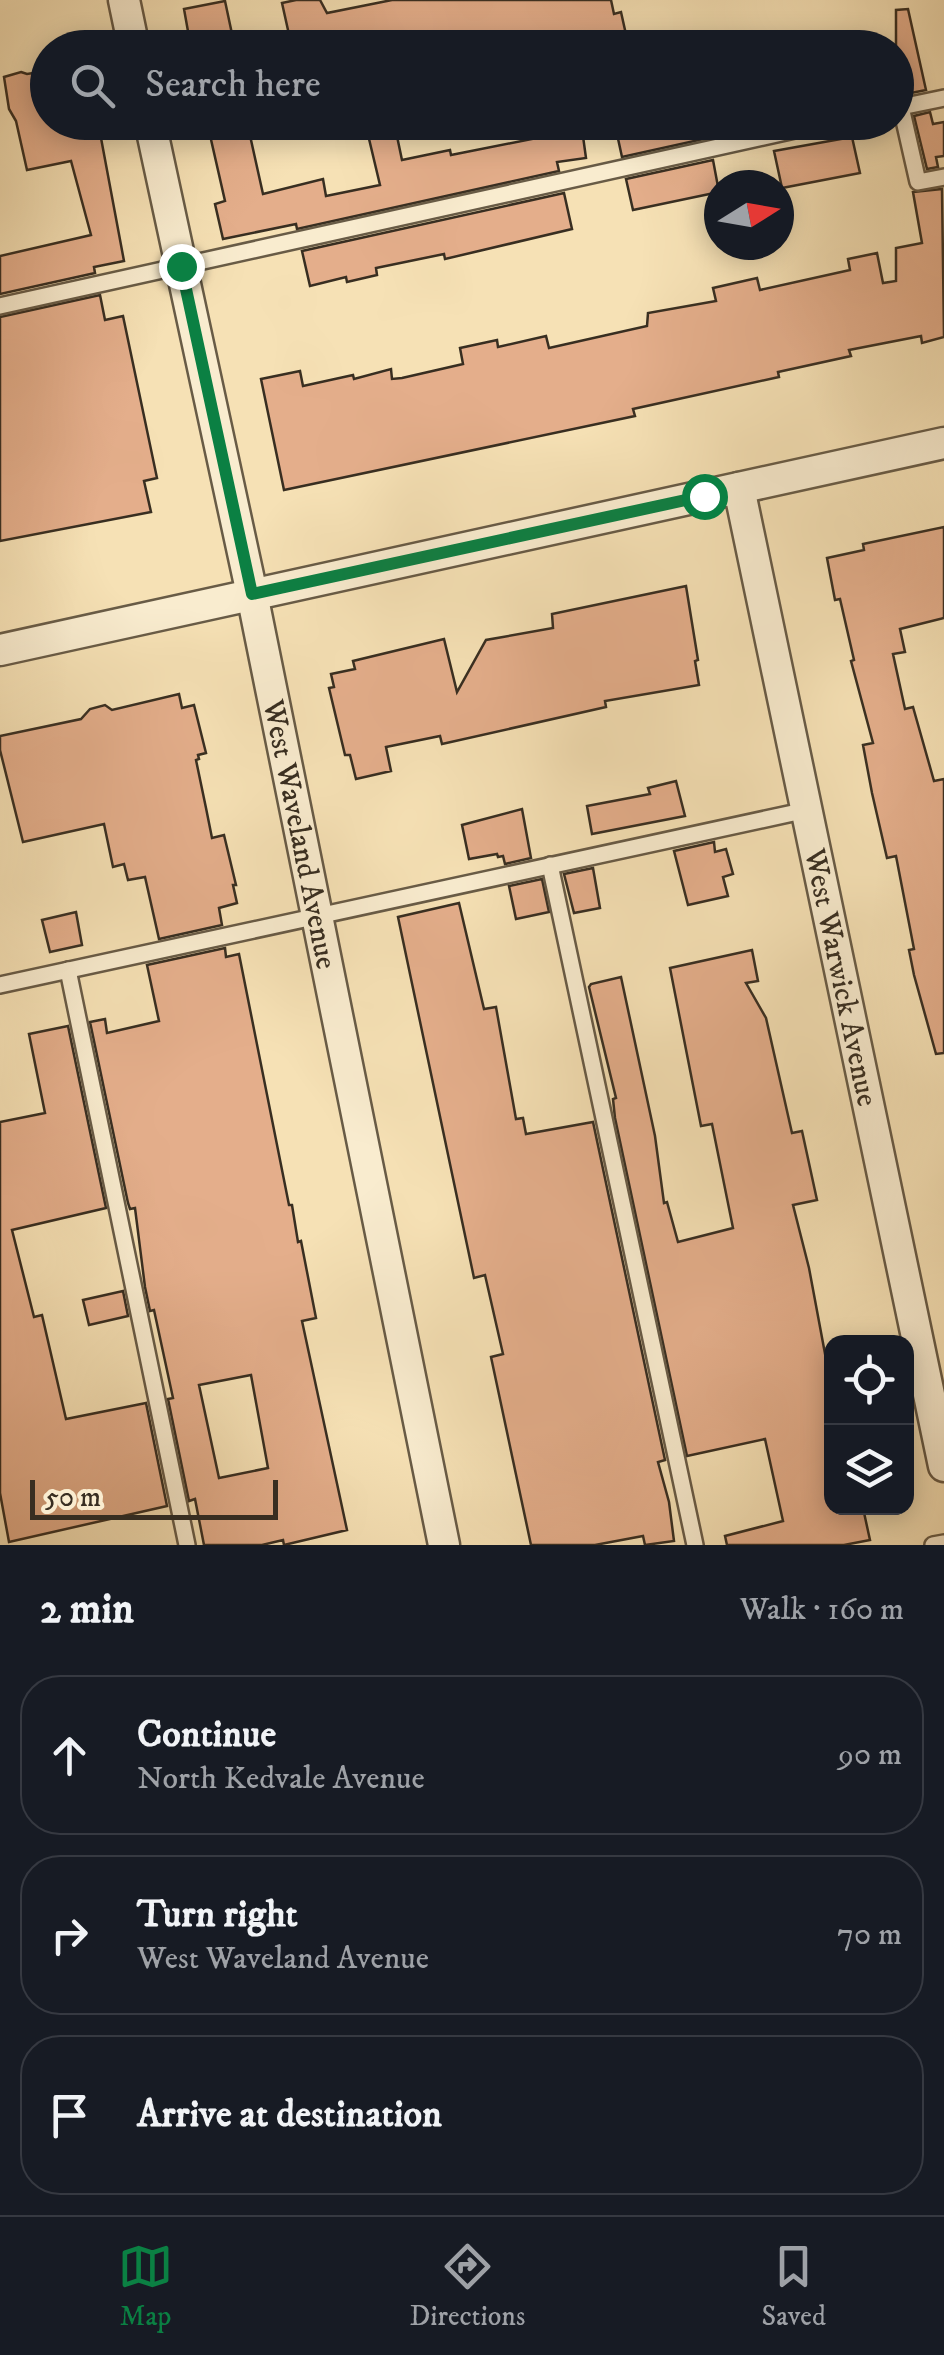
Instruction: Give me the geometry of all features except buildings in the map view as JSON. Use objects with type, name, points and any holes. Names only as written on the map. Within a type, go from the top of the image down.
[{"type":"street","points":[[124,0],[130,30]]},
{"type":"street","name":"West Waveland Avenue","points":[[154,140],[252,594],[444,1545]]},
{"type":"street","points":[[0,650],[944,443]]},
{"type":"street","name":"West Warwick Avenue","points":[[739,488],[944,1466]]},
{"type":"lane","points":[[914,105],[944,98]]},
{"type":"lane","points":[[0,306],[750,140]]},
{"type":"lane","points":[[907,140],[918,182],[944,177]]},
{"type":"lane","points":[[0,985],[807,810]]},
{"type":"lane","points":[[550,866],[695,1545]]},
{"type":"lane","points":[[68,970],[187,1545]]},
{"type":"lane","points":[[933,1545],[944,1542]]},
{"type":"route","points":[[181,266],[252,594],[704,496]]}]
